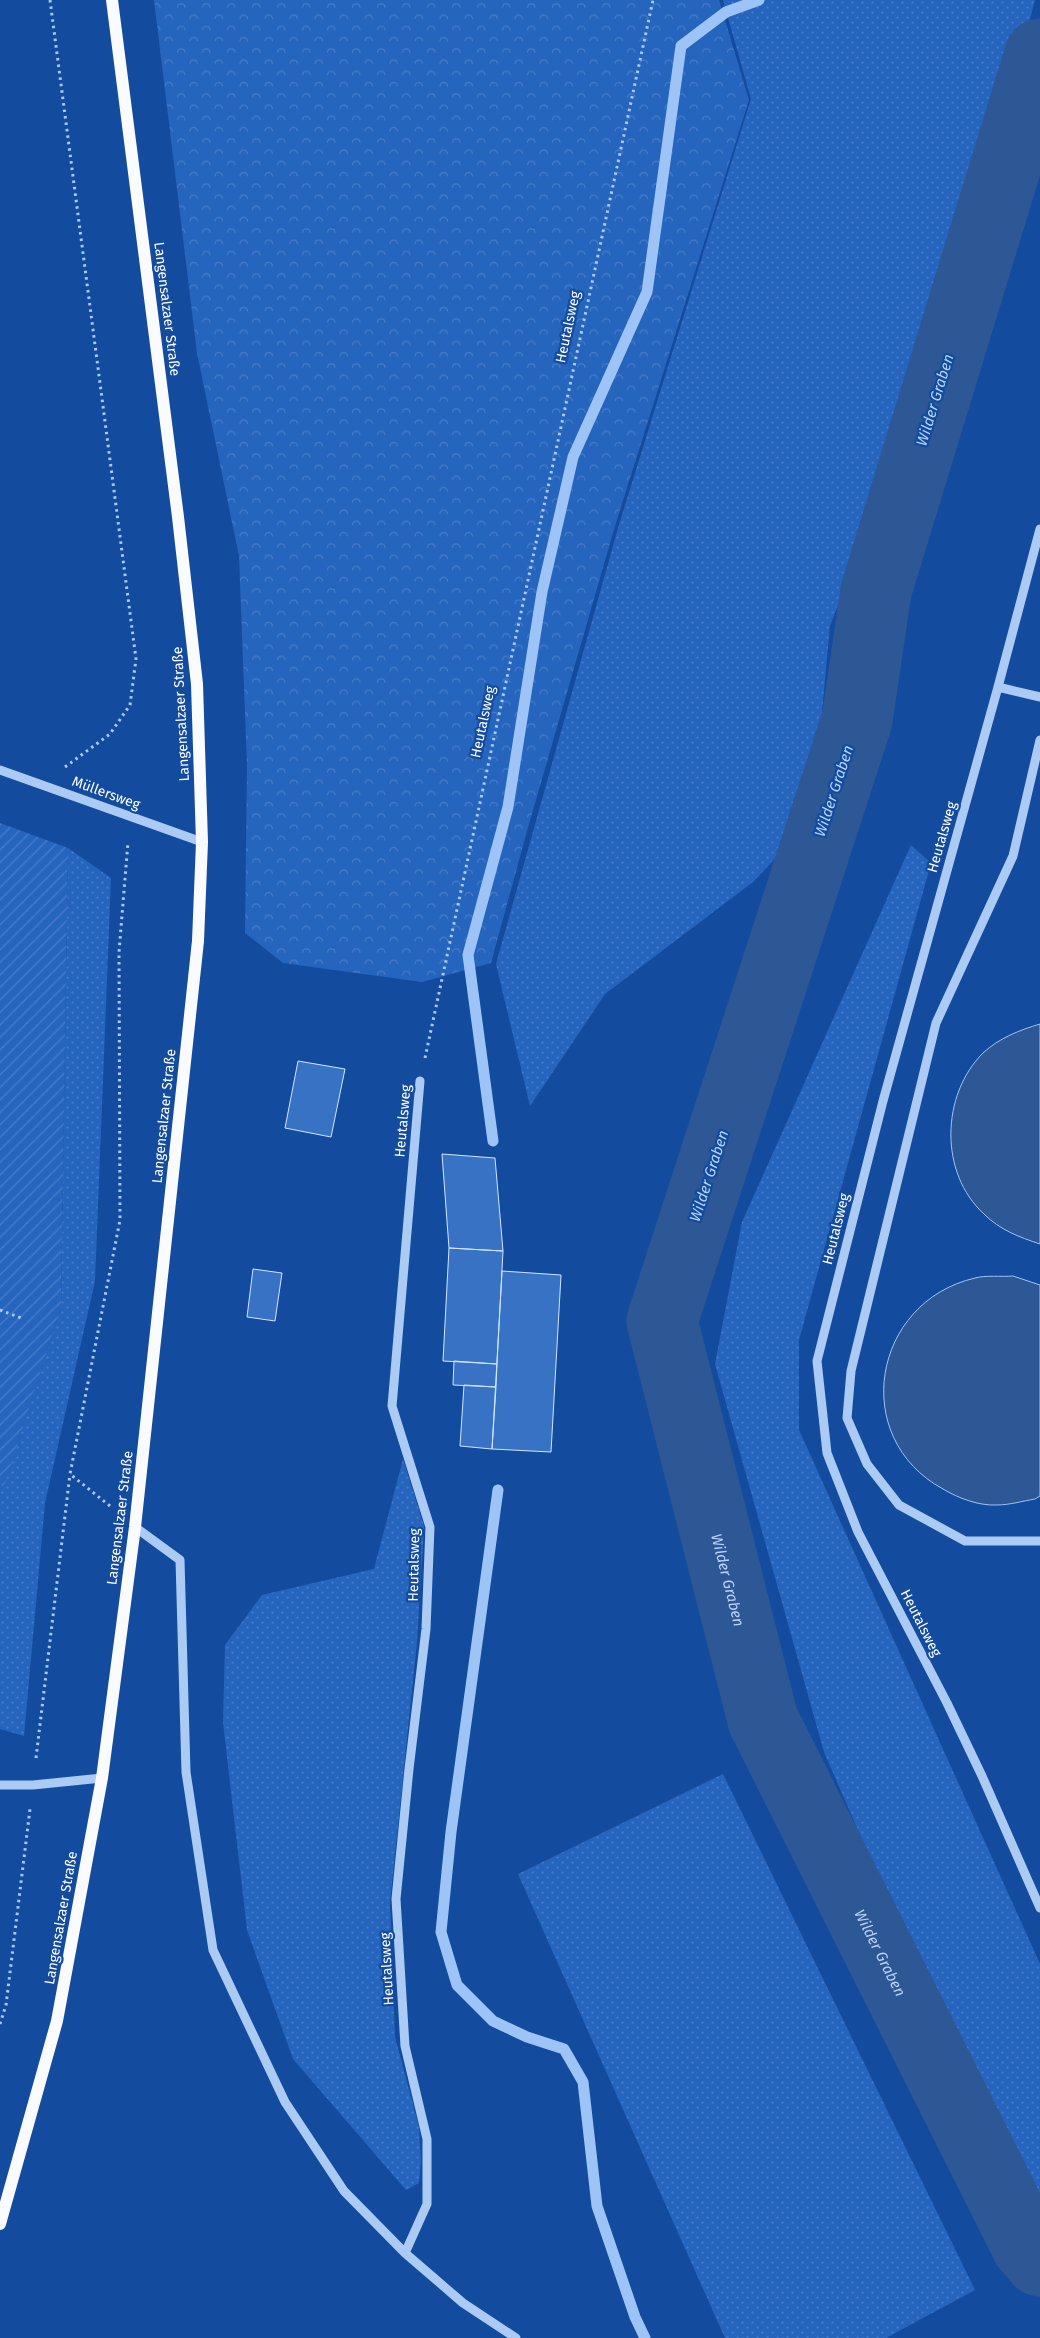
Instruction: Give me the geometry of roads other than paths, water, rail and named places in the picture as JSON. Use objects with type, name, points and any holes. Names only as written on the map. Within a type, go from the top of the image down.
[{"type":"main road","name":"Langensalzaer Straße","points":[[0,2224],[57,2021],[102,1778],[135,1526],[198,941],[202,842],[197,684],[178,517],[112,0]]},
{"type":"street","name":"Heutalsweg","points":[[1040,529],[883,1101],[817,1361],[827,1453],[858,1532],[947,1703],[982,1776],[1040,1908]]},
{"type":"street","points":[[998,687],[1040,697]]},
{"type":"street","points":[[1040,740],[1013,856],[936,1023],[851,1371],[847,1418],[867,1464],[898,1505],[965,1541],[1040,1541]]},
{"type":"street","name":"Müllersweg","points":[[0,770],[202,842]]},
{"type":"street","name":"Heutalsweg","points":[[406,2253],[427,2204],[427,2139],[404,2046],[396,1899],[426,1629],[430,1527],[392,1406],[420,1081]]},
{"type":"street","points":[[135,1526],[180,1560],[186,1772],[213,1950],[285,2102],[344,2191],[406,2253],[463,2303],[516,2338]]},
{"type":"street","points":[[0,1785],[32,1785],[102,1778]]},
{"type":"waterway","points":[[493,1141],[468,955],[508,807],[542,592],[573,457],[647,292],[681,46],[726,12],[759,0]]},
{"type":"waterway","name":"Wilder Graben","points":[[1040,54],[876,591],[857,720],[662,1321],[763,1720],[1027,2246],[1040,2261]]},
{"type":"waterway","points":[[498,1490],[451,1832],[441,1932],[457,1985],[493,2021],[527,2037],[564,2049],[583,2082],[597,2206],[635,2317],[645,2338]]}]
